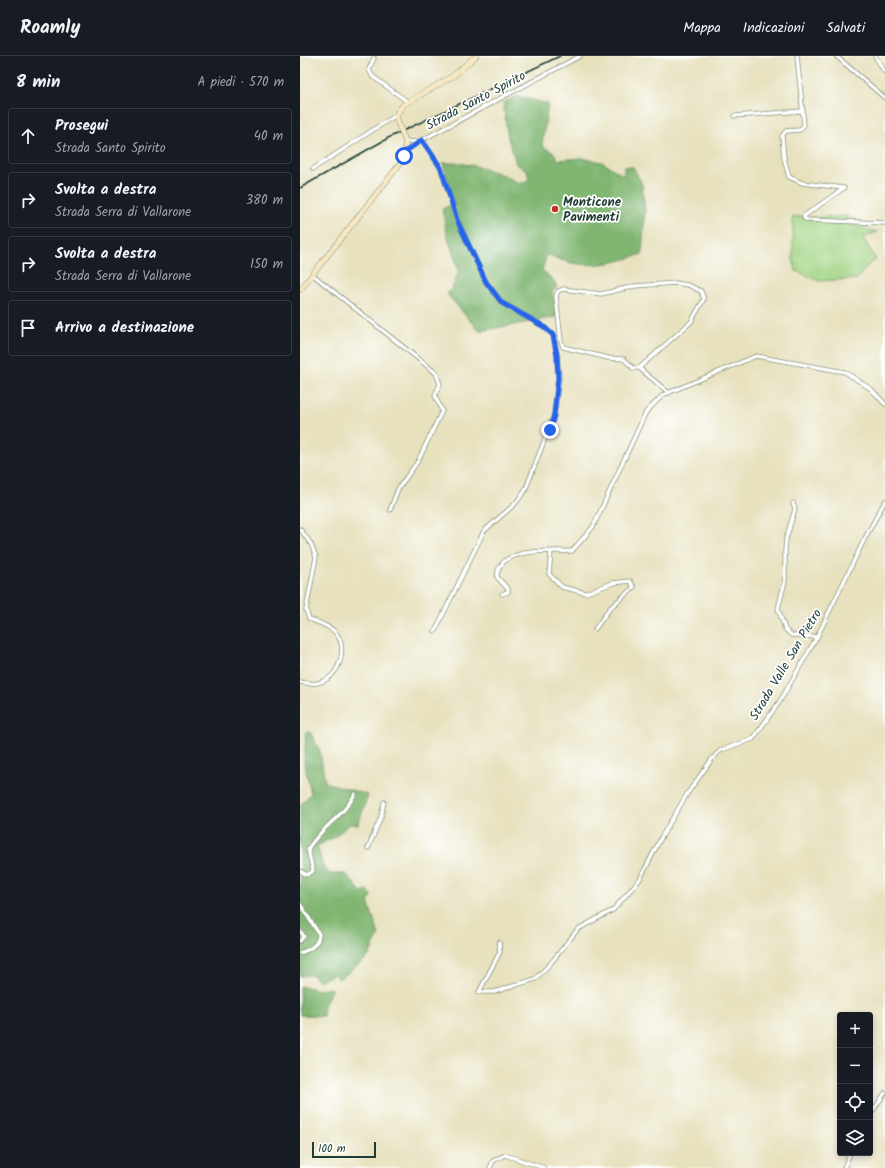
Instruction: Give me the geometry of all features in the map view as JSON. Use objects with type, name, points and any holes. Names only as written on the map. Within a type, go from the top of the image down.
[{"type":"street","points":[[313,169],[396,115],[403,104],[454,76],[476,56]]},
{"type":"street","name":"Strada Santo Spirito","points":[[405,152],[422,140],[580,56]]},
{"type":"street","points":[[797,56],[803,111],[803,128],[800,130],[786,131],[782,136],[784,158],[789,177],[802,183],[844,188],[804,216],[804,218],[806,220],[885,223]]},
{"type":"street","points":[[836,56],[885,98]]},
{"type":"street","points":[[875,56],[884,71],[885,70]]},
{"type":"street","points":[[374,58],[369,69],[372,76],[408,102]]},
{"type":"street","points":[[734,116],[803,111]]},
{"type":"street","points":[[300,290],[400,164],[405,152],[405,140],[396,115]]},
{"type":"street","name":"Strada Santo Spirito","points":[[405,140],[410,142],[422,140]]},
{"type":"street","points":[[422,140],[441,168],[457,220],[486,282],[502,303],[548,329],[553,335],[557,354],[558,383],[554,415],[533,472],[522,496],[484,531],[435,631]]},
{"type":"street","points":[[313,275],[436,373],[440,384],[435,396],[442,410],[418,462],[398,490],[390,510]]},
{"type":"street","points":[[639,368],[694,318],[704,299],[703,294],[698,289],[688,285],[675,283],[635,286],[601,294],[559,290],[556,296],[561,342],[565,348],[608,358],[624,359],[633,368],[639,368],[669,393]]},
{"type":"street","points":[[557,354],[562,352],[565,348]]},
{"type":"street","points":[[502,594],[508,592],[508,589],[497,577],[497,572],[507,559],[523,553],[572,550],[593,527],[646,412],[663,395],[756,356],[845,372],[870,389],[885,404]]},
{"type":"street","name":"Strada Valle San Pietro","points":[[499,942],[500,952],[479,992],[494,992],[535,979],[550,964],[578,929],[613,910],[640,879],[686,794],[712,759],[721,750],[753,739],[780,701],[817,637],[865,538],[885,501]]},
{"type":"street","points":[[793,503],[795,509],[786,539],[785,581],[778,609],[785,629],[791,635],[817,637]]},
{"type":"street","points":[[300,530],[311,544],[316,557],[306,610],[309,618],[335,632],[340,639],[342,646],[338,667],[331,677],[321,683],[310,684],[300,682]]},
{"type":"street","points":[[551,552],[549,574],[562,588],[586,593],[613,583],[630,580],[634,587],[610,608],[595,629]]},
{"type":"street","points":[[300,871],[307,875],[311,873],[313,870],[308,855],[308,849],[323,829],[349,804],[355,794]]},
{"type":"street","points":[[368,848],[381,817],[384,802]]},
{"type":"street","points":[[300,904],[319,934],[317,942],[314,946],[300,953]]},
{"type":"street","points":[[300,931],[304,936],[300,941]]},
{"type":"street","points":[[873,1110],[885,1093]]},
{"type":"street","points":[[490,1168],[494,1161],[505,1155],[544,1168]]},
{"type":"street","points":[[844,1168],[849,1156]]},
{"type":"green space","points":[[516,96],[548,104],[542,146],[554,153],[558,160],[581,158],[602,162],[624,176],[624,167],[633,167],[642,184],[645,211],[642,254],[618,261],[583,264],[571,263],[547,254],[542,270],[554,281],[557,287],[552,292],[557,317],[479,331],[447,294],[453,287],[459,271],[447,235],[442,209],[454,204],[443,163],[464,164],[484,168],[521,184],[529,179],[527,170],[516,164],[508,138],[503,103]]},
{"type":"green space","points":[[801,216],[806,218],[848,216],[847,224],[877,232],[863,238],[876,260],[870,263],[857,279],[819,281],[796,271],[793,259],[793,217]]},
{"type":"green space","points":[[306,732],[310,732],[320,751],[325,782],[368,795],[358,825],[350,824],[334,837],[317,846],[322,864],[329,874],[346,874],[361,892],[368,890],[372,896],[368,902],[379,935],[368,957],[342,977],[338,979],[336,974],[318,981],[313,975],[300,976],[300,806],[311,793],[304,763]]},
{"type":"green space","points":[[300,986],[320,990],[332,988],[324,1006],[323,1016],[300,1015]]},
{"type":"railway","points":[[300,188],[390,137],[560,56]]},
{"type":"place","name":"Monticone Pavimenti","points":[[555,209]]},
{"type":"route","points":[[404,156],[406,151],[422,140],[441,168],[449,200],[473,259],[486,282],[502,303],[548,329],[553,335],[557,355],[558,394],[550,430]]}]
